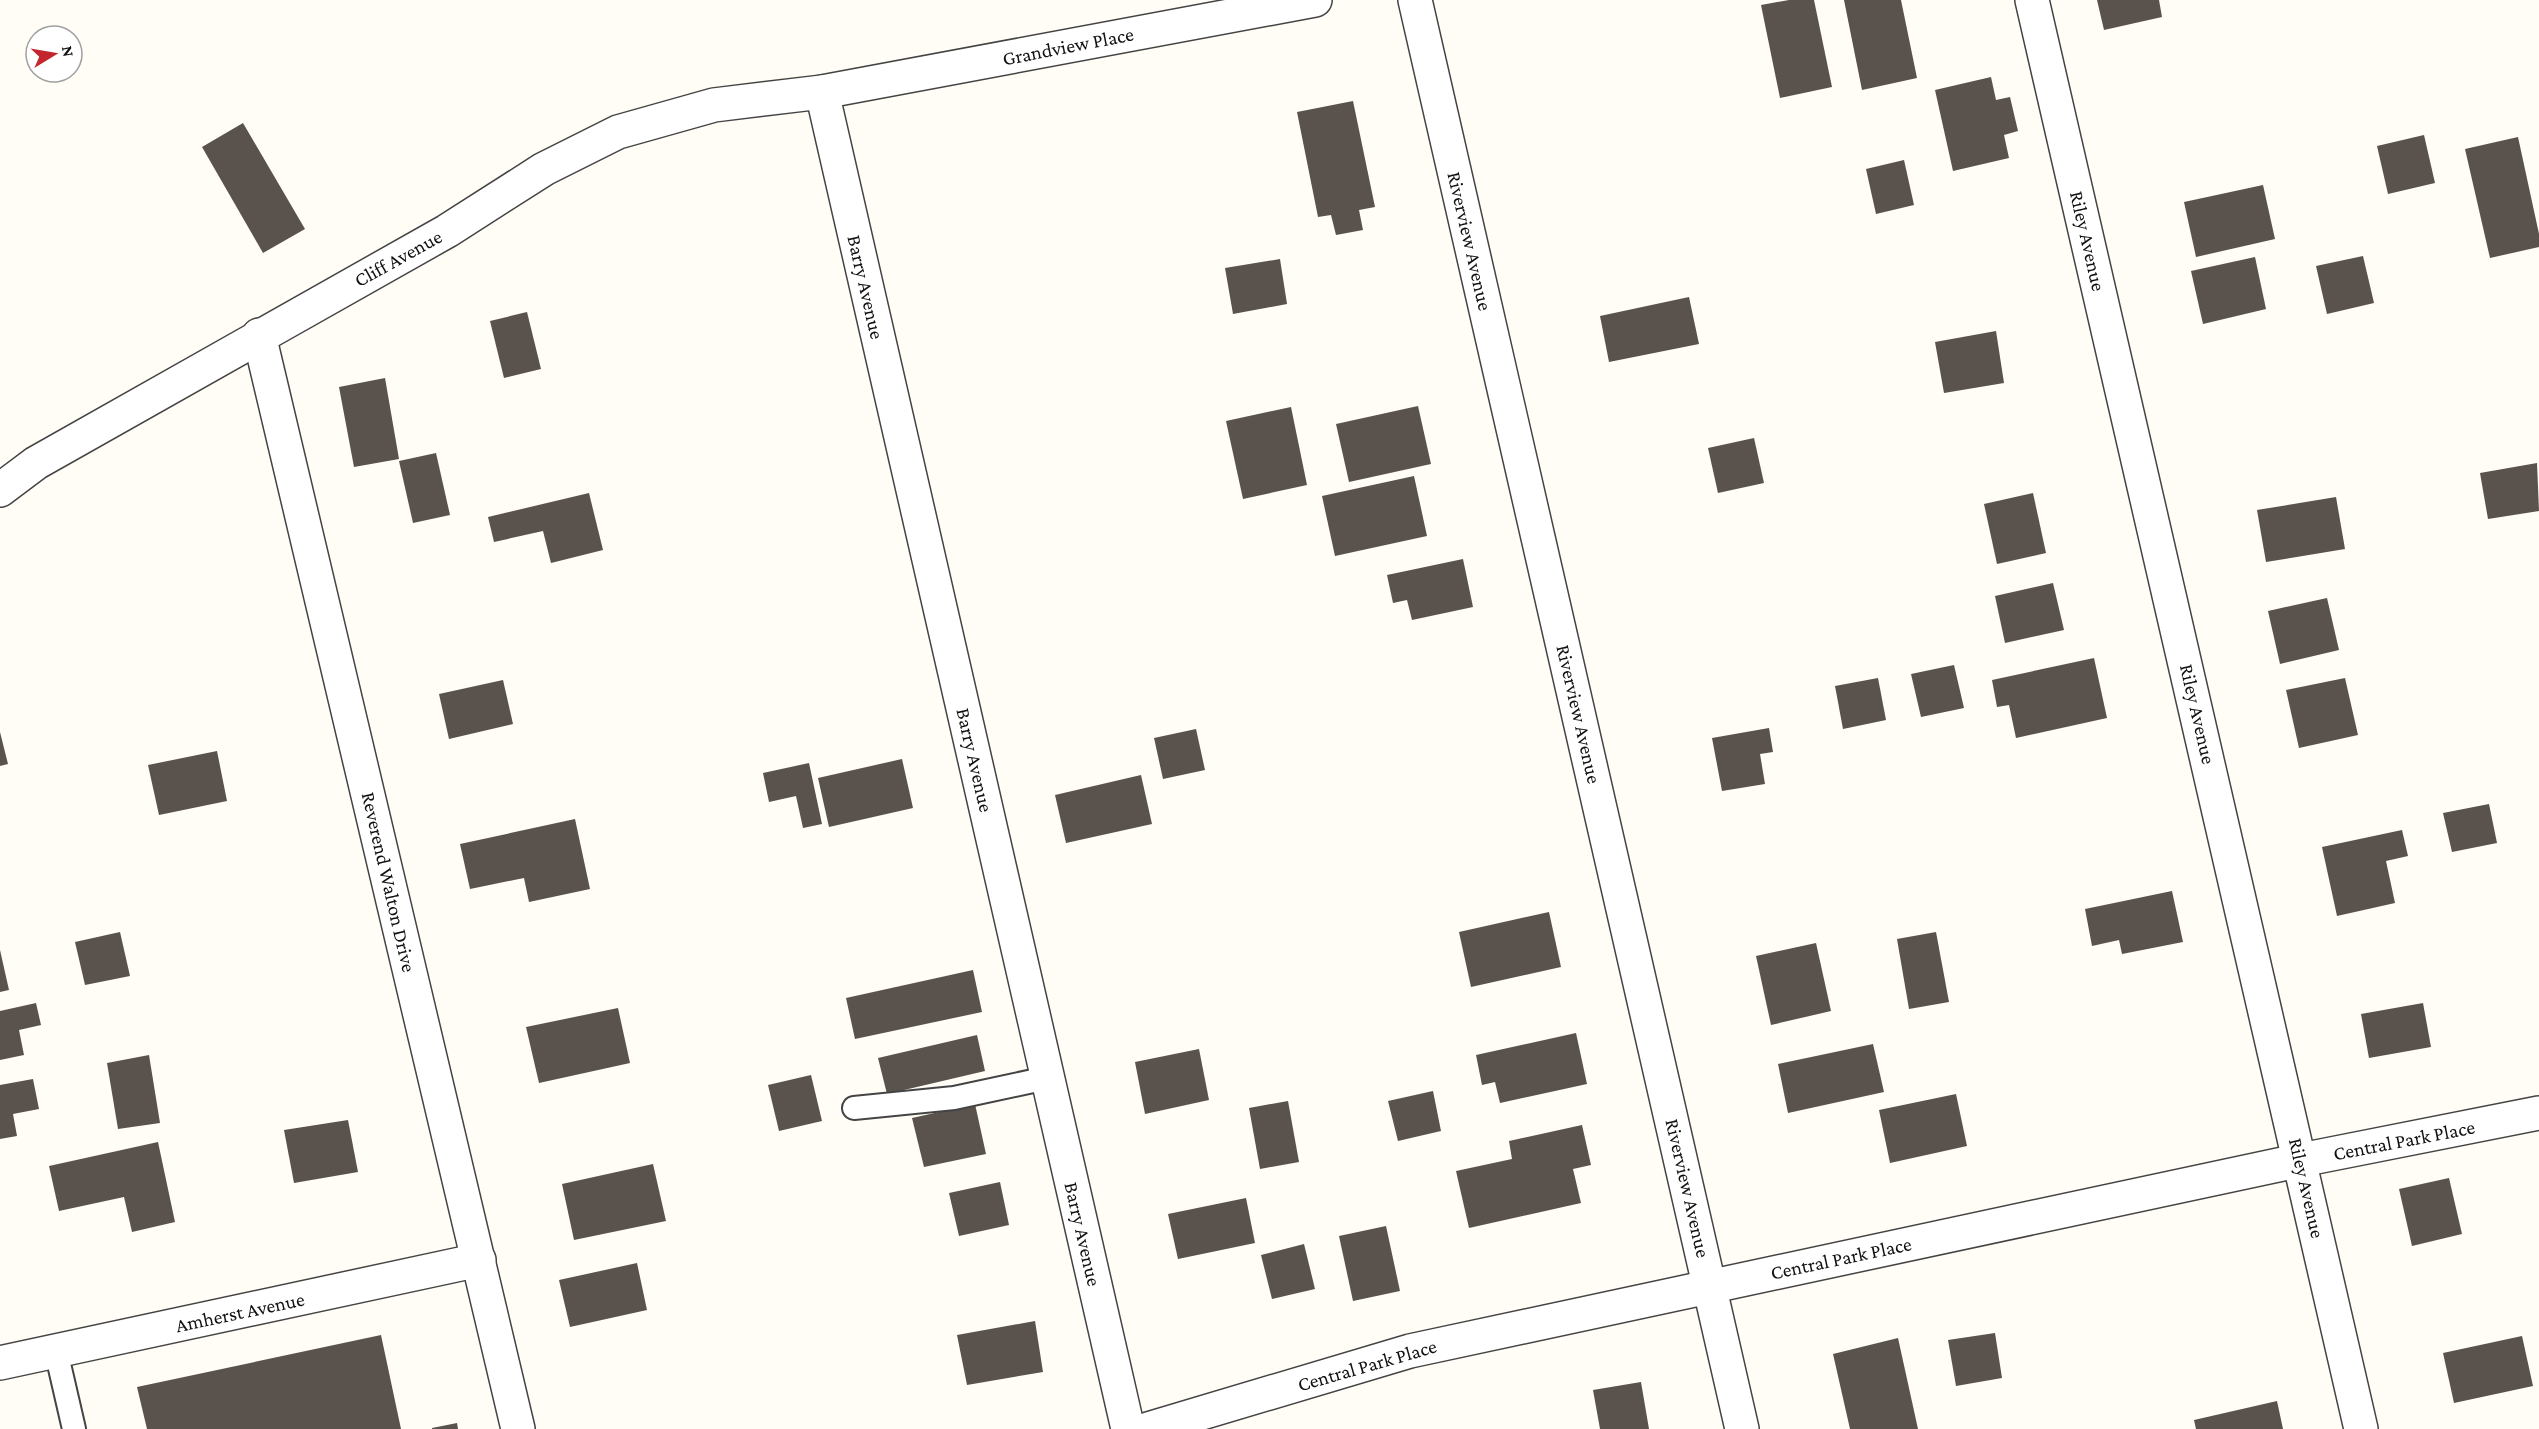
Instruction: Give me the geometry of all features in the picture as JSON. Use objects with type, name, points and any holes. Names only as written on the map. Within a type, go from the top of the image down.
[{"type":"street","name":"Grandview Place","points":[[822,92],[1315,0]]},
{"type":"street","name":"Riverview Avenue","points":[[1415,0],[1742,1429]]},
{"type":"street","name":"Riley Avenue","points":[[2032,0],[2301,1160],[2361,1429]]},
{"type":"street","name":"Cliff Avenue","points":[[0,490],[36,463],[259,335],[447,231],[544,168],[618,132],[714,105],[822,92]]},
{"type":"street","name":"Barry Avenue","points":[[822,92],[1128,1429]]},
{"type":"street","name":"Reverend Walton Drive","points":[[259,335],[518,1429]]},
{"type":"street","name":"Central Park Place","points":[[1148,1429],[1410,1351],[2301,1160],[2539,1113]]},
{"type":"street","name":"Amherst Avenue","points":[[0,1363],[479,1260]]},
{"type":"lane","points":[[854,1108],[954,1098],[1047,1078]]},
{"type":"lane","points":[[56,1351],[74,1429]]},
{"type":"building","points":[[1789,0],[1814,0],[1832,87],[1780,98],[1761,5]]},
{"type":"building","points":[[1844,0],[1901,0],[1917,78],[1862,90]]},
{"type":"building","points":[[2097,0],[2159,0],[2162,17],[2104,30]]},
{"type":"building","points":[[1991,77],[1996,100],[2010,97],[2018,131],[2004,135],[2009,158],[1953,171],[1935,90]]},
{"type":"building","points":[[1353,101],[1375,207],[1359,210],[1363,230],[1336,235],[1331,215],[1318,217],[1297,112]]},
{"type":"building","points":[[243,123],[305,229],[263,253],[202,147]]},
{"type":"building","points":[[2424,135],[2435,183],[2388,194],[2377,146]]},
{"type":"building","points":[[2518,137],[2539,234],[2539,247],[2490,258],[2465,149]]},
{"type":"building","points":[[1904,160],[1914,205],[1876,214],[1866,169]]},
{"type":"building","points":[[2263,185],[2275,239],[2196,257],[2184,202]]},
{"type":"building","points":[[2363,256],[2374,303],[2327,314],[2316,266]]},
{"type":"building","points":[[2255,257],[2266,309],[2203,324],[2191,271]]},
{"type":"building","points":[[1280,259],[1287,304],[1233,314],[1225,268]]},
{"type":"building","points":[[1689,297],[1699,344],[1609,362],[1600,316]]},
{"type":"building","points":[[527,312],[541,369],[504,378],[490,321]]},
{"type":"building","points":[[1996,331],[2004,383],[1944,393],[1935,342]]},
{"type":"building","points":[[385,378],[399,459],[354,467],[339,387]]},
{"type":"building","points":[[1418,406],[1431,464],[1349,482],[1336,424]]},
{"type":"building","points":[[1291,407],[1307,485],[1243,499],[1226,421]]},
{"type":"building","points":[[1754,438],[1764,483],[1718,493],[1708,448]]},
{"type":"building","points":[[436,453],[450,515],[413,523],[399,461]]},
{"type":"building","points":[[2537,463],[2539,511],[2488,519],[2480,473]]},
{"type":"building","points":[[1414,476],[1427,536],[1335,556],[1322,496]]},
{"type":"building","points":[[589,493],[603,550],[551,563],[543,531],[494,542],[488,517]]},
{"type":"building","points":[[2033,493],[2046,553],[1997,564],[1984,504]]},
{"type":"building","points":[[2336,497],[2345,549],[2266,562],[2257,510]]},
{"type":"building","points":[[1463,559],[1473,607],[1412,620],[1407,600],[1393,603],[1387,575]]},
{"type":"building","points":[[2053,583],[2064,630],[2005,643],[1995,596]]},
{"type":"building","points":[[2327,598],[2339,650],[2280,664],[2268,611]]},
{"type":"building","points":[[2094,658],[2107,718],[2016,738],[2009,705],[1997,707],[1992,680]]},
{"type":"building","points":[[1954,665],[1964,708],[1921,717],[1911,674]]},
{"type":"building","points":[[1878,678],[1886,720],[1843,729],[1835,686]]},
{"type":"building","points":[[2345,678],[2358,735],[2299,748],[2286,690]]},
{"type":"building","points":[[503,680],[513,724],[449,739],[439,694]]},
{"type":"building","points":[[1769,728],[1773,752],[1760,754],[1765,784],[1722,791],[1712,738]]},
{"type":"building","points":[[1196,729],[1205,770],[1163,779],[1154,738]]},
{"type":"building","points":[[0,732],[8,764],[0,766]]},
{"type":"building","points":[[217,751],[227,801],[159,815],[148,765]]},
{"type":"building","points":[[902,759],[913,808],[829,827],[818,778]]},
{"type":"building","points":[[809,763],[822,824],[803,828],[796,796],[769,802],[763,773]]},
{"type":"building","points":[[1141,775],[1152,824],[1066,843],[1055,795]]},
{"type":"building","points":[[2489,804],[2497,843],[2452,852],[2443,813]]},
{"type":"building","points":[[575,819],[590,889],[529,902],[524,878],[470,889],[460,844]]},
{"type":"building","points":[[2402,830],[2408,856],[2386,861],[2395,903],[2337,916],[2322,847]]},
{"type":"building","points":[[2172,891],[2183,942],[2122,954],[2119,940],[2092,946],[2085,909]]},
{"type":"building","points":[[1549,912],[1561,967],[1471,987],[1459,932]]},
{"type":"building","points":[[120,932],[130,976],[85,985],[75,942]]},
{"type":"building","points":[[1936,932],[1949,1002],[1909,1009],[1897,939]]},
{"type":"building","points":[[1816,943],[1831,1011],[1771,1025],[1756,956]]},
{"type":"building","points":[[0,950],[9,990],[0,992]]},
{"type":"building","points":[[973,970],[982,1012],[855,1039],[846,998]]},
{"type":"building","points":[[36,1003],[41,1025],[19,1030],[24,1055],[0,1060],[0,1011]]},
{"type":"building","points":[[2423,1003],[2431,1047],[2369,1058],[2361,1014]]},
{"type":"building","points":[[618,1008],[630,1063],[539,1083],[526,1027]]},
{"type":"building","points":[[1576,1033],[1587,1084],[1500,1103],[1495,1082],[1482,1085],[1476,1055]]},
{"type":"building","points":[[977,1035],[985,1071],[887,1094],[878,1058]]},
{"type":"building","points":[[1873,1044],[1884,1092],[1788,1113],[1778,1064]]},
{"type":"building","points":[[1199,1049],[1209,1100],[1145,1114],[1135,1062]]},
{"type":"building","points":[[149,1055],[160,1123],[118,1129],[107,1063]]},
{"type":"building","points":[[811,1075],[822,1121],[779,1131],[768,1085]]},
{"type":"building","points":[[33,1079],[39,1109],[13,1114],[17,1136],[0,1139],[0,1085]]},
{"type":"building","points":[[1433,1091],[1441,1131],[1398,1141],[1388,1101]]},
{"type":"building","points":[[1956,1094],[1967,1146],[1890,1163],[1879,1110]]},
{"type":"building","points":[[1288,1101],[1299,1162],[1260,1169],[1249,1108]]},
{"type":"building","points":[[975,1104],[986,1154],[924,1167],[912,1118]]},
{"type":"building","points":[[348,1120],[358,1172],[294,1183],[284,1130]]},
{"type":"building","points":[[1582,1125],[1591,1165],[1573,1169],[1581,1203],[1469,1228],[1456,1171],[1512,1159],[1509,1141]]},
{"type":"building","points":[[158,1142],[175,1222],[132,1232],[124,1197],[59,1211],[49,1166]]},
{"type":"building","points":[[653,1164],[666,1221],[574,1240],[562,1184]]},
{"type":"building","points":[[2449,1178],[2462,1234],[2412,1246],[2399,1189]]},
{"type":"building","points":[[1000,1182],[1009,1225],[959,1236],[949,1193]]},
{"type":"building","points":[[1246,1198],[1255,1243],[1178,1259],[1168,1214]]},
{"type":"building","points":[[1386,1226],[1400,1291],[1353,1301],[1339,1236]]},
{"type":"building","points":[[1304,1244],[1315,1289],[1272,1299],[1261,1255]]},
{"type":"building","points":[[637,1263],[647,1310],[570,1327],[559,1280]]},
{"type":"building","points":[[1035,1321],[1043,1372],[967,1385],[957,1335]]},
{"type":"building","points":[[1995,1333],[2002,1378],[1956,1386],[1948,1340]]},
{"type":"building","points":[[381,1335],[401,1429],[147,1429],[137,1387]]},
{"type":"building","points":[[2522,1336],[2533,1386],[2454,1403],[2443,1353]]},
{"type":"building","points":[[1898,1338],[1918,1429],[1850,1429],[1833,1354]]},
{"type":"building","points":[[1641,1382],[1649,1429],[1600,1429],[1593,1390]]},
{"type":"building","points":[[2277,1401],[2283,1429],[2196,1429],[2194,1420]]},
{"type":"building","points":[[457,1423],[458,1429],[432,1429],[432,1428]]}]
